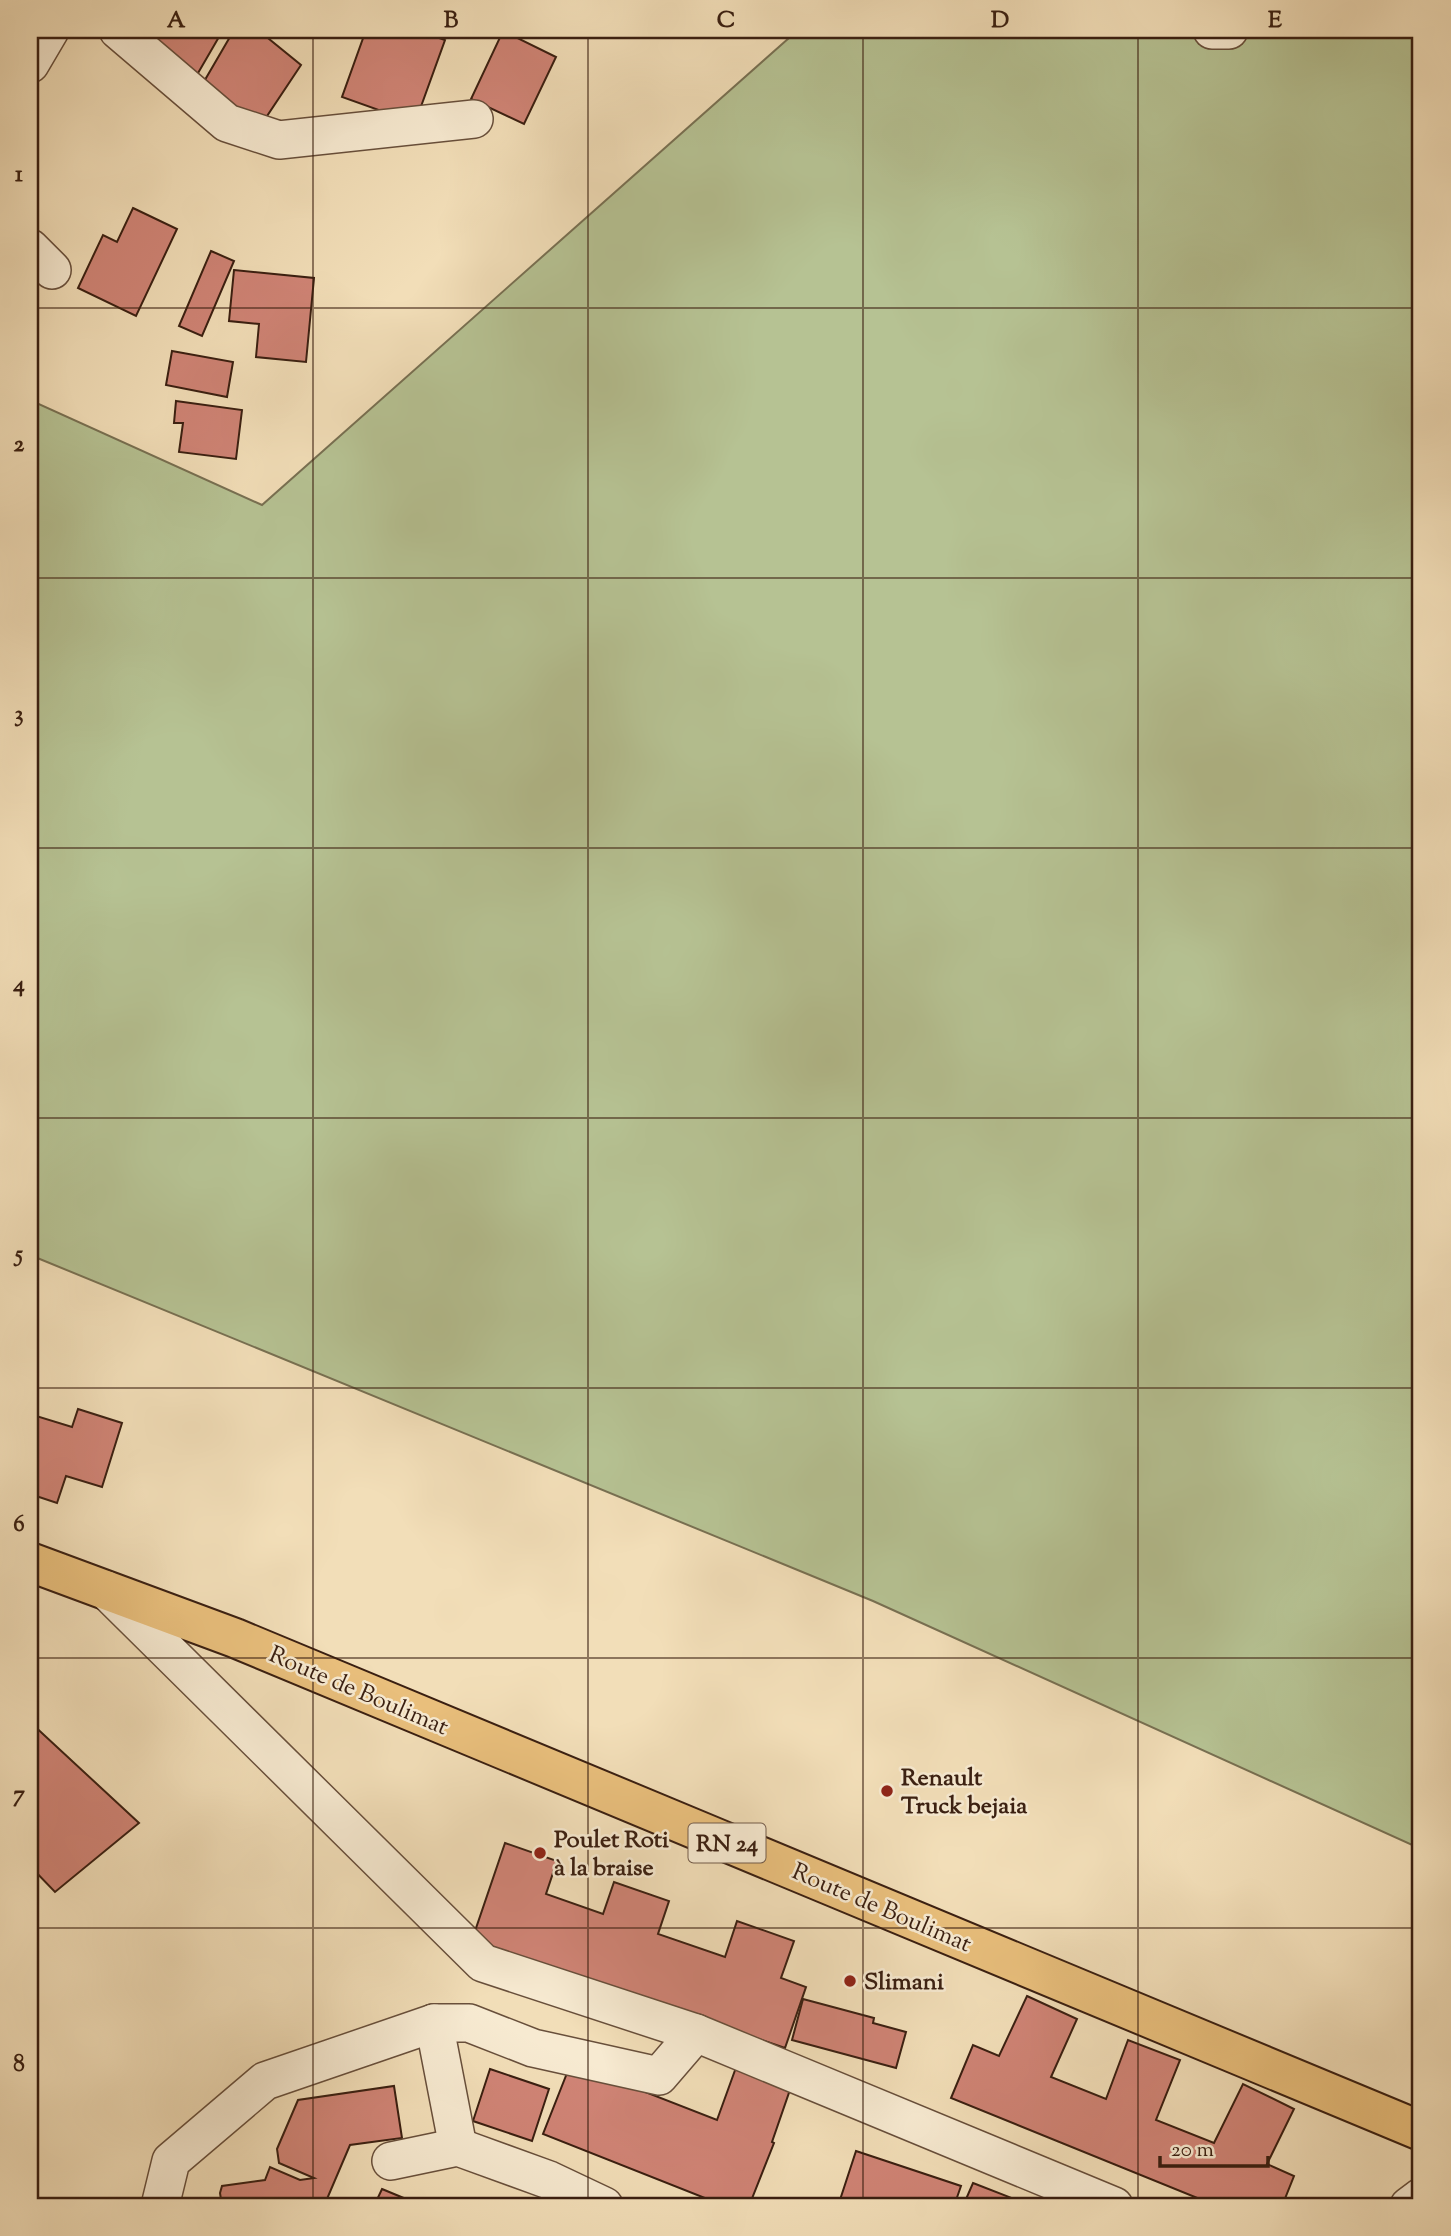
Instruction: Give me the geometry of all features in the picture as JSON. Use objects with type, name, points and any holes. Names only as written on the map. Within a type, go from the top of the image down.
[{"type":"main road","name":"Route de Boulimat","points":[[30,1562],[235,1638],[1421,2131]]},
{"type":"street","points":[[30,64],[50,30]]},
{"type":"street","points":[[118,30],[227,122],[279,140],[474,119]]},
{"type":"street","points":[[1212,30],[1229,30]]},
{"type":"street","points":[[106,1590],[483,1963],[696,2033],[1114,2206]]},
{"type":"street","points":[[160,2206],[171,2161],[265,2081],[434,2023],[469,2023],[533,2048],[659,2076],[696,2033]]},
{"type":"street","points":[[434,2023],[458,2147]]},
{"type":"street","points":[[391,2161],[458,2147],[549,2180],[604,2206]]},
{"type":"street","points":[[1409,2206],[1421,2197]]},
{"type":"green space","points":[[798,30],[1421,30],[1421,1849],[873,1601],[30,1255],[30,400],[262,505]]},
{"type":"building","points":[[132,30],[223,30],[194,80]]},
{"type":"building","points":[[234,30],[258,30],[301,65],[261,125],[202,85]]},
{"type":"building","points":[[366,30],[416,30],[445,40],[415,123],[342,97]]},
{"type":"building","points":[[503,31],[556,57],[524,124],[471,99]]},
{"type":"building","points":[[133,208],[177,229],[136,316],[78,288],[103,235],[117,242]]},
{"type":"building","points":[[211,251],[234,261],[202,336],[179,326]]},
{"type":"building","points":[[234,270],[314,278],[306,362],[256,357],[259,324],[229,321]]},
{"type":"building","points":[[172,351],[233,362],[227,397],[166,385]]},
{"type":"building","points":[[176,401],[242,410],[236,459],[179,452],[183,423],[174,423]]},
{"type":"building","points":[[78,1409],[122,1423],[102,1487],[66,1476],[57,1503],[30,1494],[30,1414],[72,1427]]},
{"type":"building","points":[[30,1722],[139,1823],[55,1892],[30,1866]]},
{"type":"building","points":[[505,1843],[557,1861],[546,1894],[603,1914],[614,1882],[669,1901],[658,1934],[725,1957],[737,1921],[794,1941],[781,1978],[806,1987],[785,2048],[472,1940]]},
{"type":"building","points":[[1027,1996],[1077,2019],[1051,2077],[1106,2099],[1128,2040],[1180,2060],[1156,2120],[1214,2143],[1243,2084],[1294,2109],[1267,2164],[1294,2176],[1282,2206],[1217,2206],[951,2098],[973,2045],[999,2056]]},
{"type":"building","points":[[803,1999],[874,2018],[873,2023],[906,2032],[896,2068],[792,2040]]},
{"type":"building","points":[[738,2062],[793,2081],[772,2142],[774,2143],[749,2206],[725,2206],[543,2134],[571,2063],[717,2120]]},
{"type":"building","points":[[490,2069],[549,2089],[532,2141],[473,2121]]},
{"type":"building","points":[[394,2086],[402,2138],[350,2145],[324,2206],[222,2206],[222,2186],[265,2180],[270,2167],[300,2180],[314,2178],[279,2163],[277,2149],[298,2100]]},
{"type":"building","points":[[856,2151],[961,2186],[954,2206],[838,2206]]},
{"type":"building","points":[[973,2183],[1032,2206],[963,2206]]},
{"type":"building","points":[[382,2189],[423,2206],[374,2206]]},
{"type":"place","name":"Renault Truck bejaia","points":[[887,1791]]},
{"type":"place","name":"Poulet Roti à la braise","points":[[540,1853]]},
{"type":"place","name":"Slimani","points":[[850,1981]]}]
